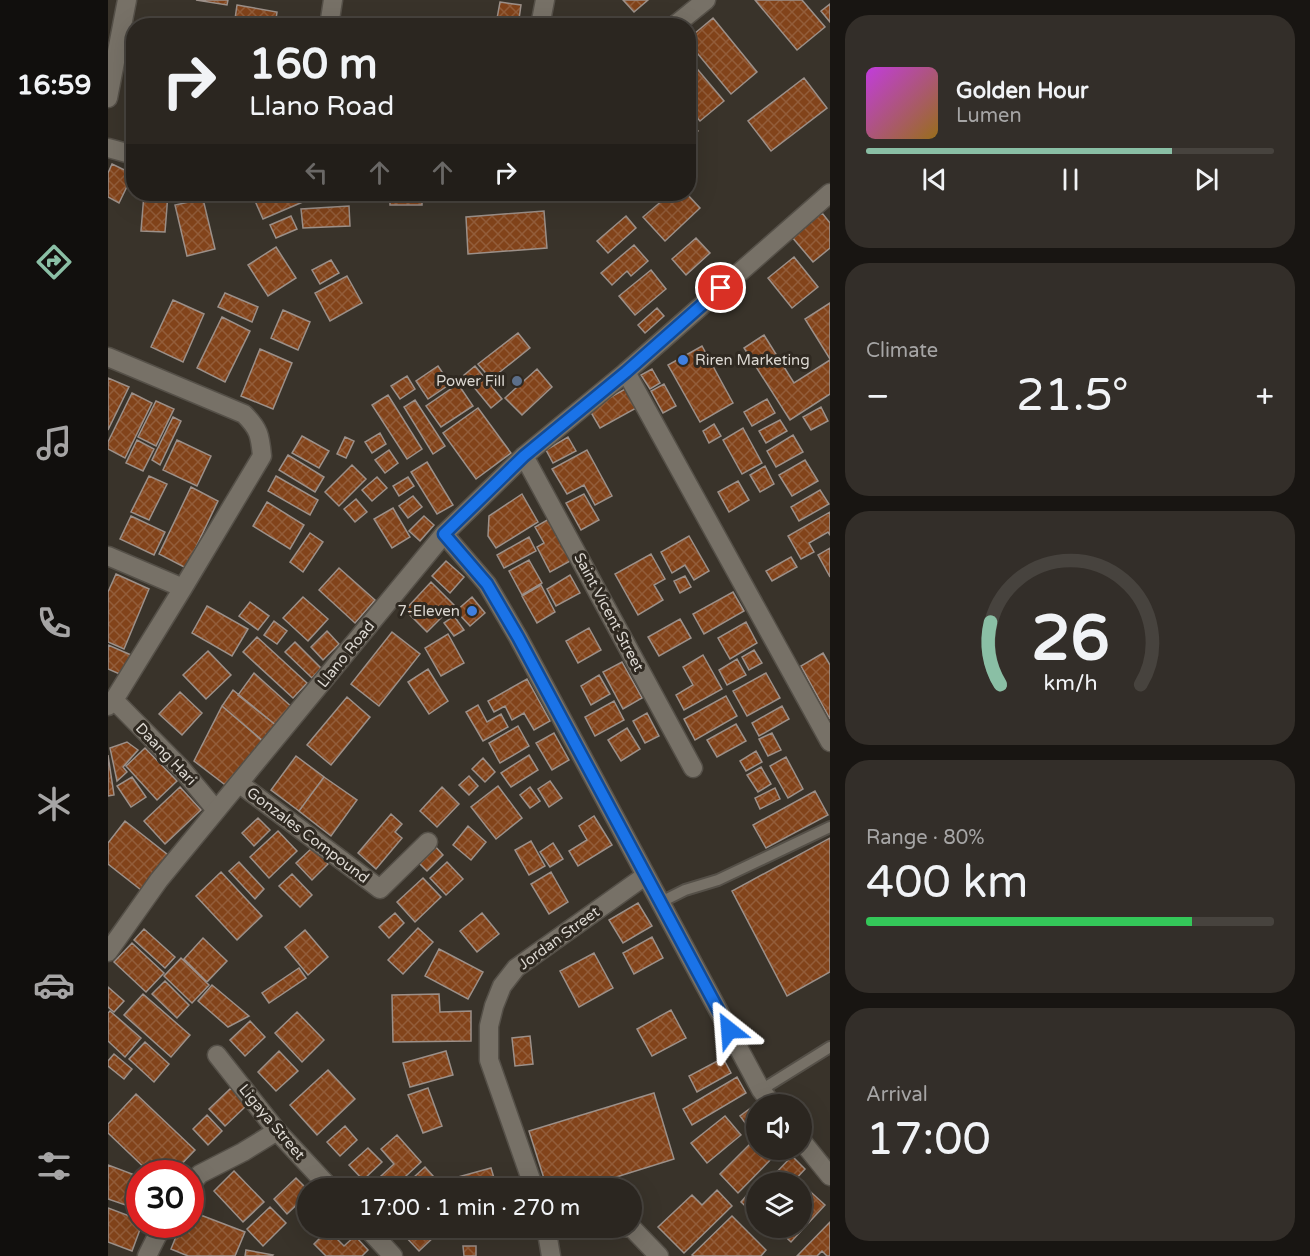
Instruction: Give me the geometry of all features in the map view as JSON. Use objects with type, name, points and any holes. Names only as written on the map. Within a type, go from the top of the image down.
[{"type":"street","points":[[108,98],[127,0]]},
{"type":"street","points":[[330,18],[333,0]]},
{"type":"street","points":[[542,18],[545,0]]},
{"type":"street","points":[[684,18],[706,0]]},
{"type":"street","points":[[108,148],[126,153]]},
{"type":"street","name":"Llano Road","points":[[108,952],[159,880],[444,534],[524,456],[626,372],[830,193]]},
{"type":"street","points":[[108,357],[244,414],[256,427],[260,437],[262,456],[111,703]]},
{"type":"street","points":[[626,372],[830,742]]},
{"type":"street","name":"Saint Vicent Street","points":[[524,456],[693,768]]},
{"type":"street","points":[[444,534],[487,584],[518,637],[764,1094]]},
{"type":"street","points":[[108,556],[183,588]]},
{"type":"street","name":"Daang Hari","points":[[111,703],[180,767],[216,810]]},
{"type":"street","name":"Gonzales Compound","points":[[240,784],[380,889],[428,842]]},
{"type":"street","name":"Jordan Street","points":[[530,1178],[489,1060],[489,1026],[494,1006],[502,986],[516,968],[645,876]]},
{"type":"street","name":"Ligaya Street","points":[[217,1055],[277,1131],[321,1178]]},
{"type":"street","points":[[204,1172],[277,1131]]},
{"type":"street","points":[[812,1154],[830,1176]]},
{"type":"street","points":[[147,1256],[156,1238]]},
{"type":"street","points":[[376,1238],[393,1256]]},
{"type":"street","points":[[548,1238],[551,1256]]},
{"type":"street","points":[[642,1238],[659,1256]]},
{"type":"lane","points":[[660,902],[685,890],[718,880],[830,827]]},
{"type":"lane","points":[[770,1094],[830,1047]]},
{"type":"building","points":[[196,0],[228,0],[227,5]]},
{"type":"building","points":[[623,0],[648,0],[634,12]]},
{"type":"building","points":[[755,0],[802,0],[825,27],[797,50]]},
{"type":"building","points":[[500,2],[521,5],[519,18],[497,18]]},
{"type":"building","points":[[830,4],[830,22],[821,11]]},
{"type":"building","points":[[237,5],[277,12],[276,18],[235,18]]},
{"type":"building","points":[[713,18],[757,72],[731,94],[696,52],[696,32]]},
{"type":"building","points":[[696,68],[724,101],[700,121],[696,116]]},
{"type":"building","points":[[804,78],[827,108],[771,151],[748,121]]},
{"type":"building","points":[[112,164],[126,171],[126,188],[119,203],[108,197],[108,173]]},
{"type":"building","points":[[143,201],[167,201],[165,232],[141,231]]},
{"type":"building","points":[[203,201],[215,249],[187,256],[175,205]]},
{"type":"building","points":[[255,201],[305,201],[263,219]]},
{"type":"building","points":[[390,201],[422,201],[422,205],[390,205]]},
{"type":"building","points":[[662,201],[694,201],[700,208],[665,241],[643,217]]},
{"type":"building","points":[[349,206],[350,226],[303,228],[301,209]]},
{"type":"building","points":[[544,211],[547,248],[468,254],[466,217]]},
{"type":"building","points":[[822,213],[830,223],[830,248],[813,262],[792,237]]},
{"type":"building","points":[[291,216],[297,229],[276,238],[270,225]]},
{"type":"building","points":[[626,216],[636,228],[608,253],[597,241]]},
{"type":"building","points":[[696,238],[710,253],[686,275],[672,259]]},
{"type":"building","points":[[634,245],[648,261],[631,276],[627,271],[612,285],[601,273]]},
{"type":"building","points":[[276,247],[296,278],[268,296],[248,265]]},
{"type":"building","points":[[794,257],[818,287],[792,308],[768,278]]},
{"type":"building","points":[[331,260],[339,273],[320,284],[312,270]]},
{"type":"building","points":[[651,270],[666,289],[635,315],[619,296]]},
{"type":"building","points":[[347,276],[362,303],[330,321],[315,293]]},
{"type":"building","points":[[225,293],[258,307],[252,322],[218,307]]},
{"type":"building","points":[[173,300],[204,314],[183,362],[151,347]]},
{"type":"building","points":[[830,303],[830,359],[805,319]]},
{"type":"building","points":[[657,308],[664,316],[645,333],[638,325]]},
{"type":"building","points":[[283,310],[310,322],[298,350],[271,338]]},
{"type":"building","points":[[222,317],[250,331],[225,382],[197,368]]},
{"type":"building","points":[[518,333],[530,348],[491,379],[478,364]]},
{"type":"building","points":[[764,335],[794,383],[830,360],[830,394],[790,420],[744,348]]},
{"type":"building","points":[[702,346],[733,403],[700,422],[668,365]]},
{"type":"building","points":[[260,349],[292,363],[273,409],[241,396]]},
{"type":"building","points":[[438,366],[450,384],[428,399],[416,381]]},
{"type":"building","points":[[475,366],[502,399],[491,408],[464,375]]},
{"type":"building","points":[[537,369],[552,387],[522,415],[505,398]]},
{"type":"building","points":[[652,369],[660,383],[650,389],[641,375]]},
{"type":"building","points":[[407,376],[415,389],[400,399],[391,386]]},
{"type":"building","points":[[108,378],[129,387],[108,430]]},
{"type":"building","points":[[458,384],[473,406],[441,427],[426,406]]},
{"type":"building","points":[[664,384],[676,406],[663,413],[651,391]]},
{"type":"building","points":[[627,388],[638,407],[600,428],[589,409]]},
{"type":"building","points":[[132,393],[152,403],[125,458],[108,449],[108,442]]},
{"type":"building","points":[[388,395],[422,449],[407,459],[372,405]]},
{"type":"building","points":[[767,399],[775,413],[752,426],[744,412]]},
{"type":"building","points":[[415,400],[445,446],[433,454],[404,407]]},
{"type":"building","points":[[156,401],[174,409],[156,446],[138,437]]},
{"type":"building","points":[[821,407],[828,421],[811,430],[803,417]]},
{"type":"building","points":[[478,408],[511,453],[476,479],[443,433]]},
{"type":"building","points":[[173,417],[181,421],[160,465],[152,460]]},
{"type":"building","points":[[780,420],[787,431],[766,443],[759,431]]},
{"type":"building","points":[[714,424],[721,436],[709,443],[703,431]]},
{"type":"building","points":[[743,428],[762,463],[742,474],[723,440]]},
{"type":"building","points":[[380,433],[386,444],[372,453],[365,442]]},
{"type":"building","points":[[793,435],[803,452],[776,467],[767,451]]},
{"type":"building","points":[[302,436],[329,451],[319,468],[292,453]]},
{"type":"building","points":[[345,437],[354,441],[346,458],[337,454]]},
{"type":"building","points":[[568,437],[576,451],[553,463],[546,450]]},
{"type":"building","points":[[137,440],[154,449],[143,471],[126,463]]},
{"type":"building","points":[[177,440],[211,456],[197,486],[163,470]]},
{"type":"building","points":[[389,450],[398,463],[385,473],[375,460]]},
{"type":"building","points":[[587,450],[612,496],[595,505],[584,485],[567,494],[552,469]]},
{"type":"building","points":[[288,455],[324,477],[315,492],[279,470]]},
{"type":"building","points":[[805,460],[818,481],[792,496],[779,475]]},
{"type":"building","points":[[427,462],[453,505],[437,514],[411,472]]},
{"type":"building","points":[[352,465],[366,479],[339,506],[325,492]]},
{"type":"building","points":[[765,466],[774,484],[760,492],[750,475]]},
{"type":"building","points":[[149,476],[167,484],[149,520],[131,512]]},
{"type":"building","points":[[276,476],[318,500],[310,515],[268,491]]},
{"type":"building","points":[[377,477],[387,488],[372,501],[362,490]]},
{"type":"building","points":[[408,477],[414,486],[399,496],[393,486]]},
{"type":"building","points":[[738,481],[749,500],[729,512],[718,492]]},
{"type":"building","points":[[191,487],[218,501],[186,568],[159,554]]},
{"type":"building","points":[[820,490],[829,504],[799,521],[791,507]]},
{"type":"building","points":[[522,494],[538,522],[496,548],[488,536],[489,516]]},
{"type":"building","points":[[584,494],[599,520],[581,530],[566,503]]},
{"type":"building","points":[[413,496],[422,507],[408,518],[399,506]]},
{"type":"building","points":[[356,499],[367,512],[355,522],[344,509]]},
{"type":"building","points":[[267,502],[304,525],[290,549],[253,526]]},
{"type":"building","points":[[393,508],[410,537],[392,548],[374,519]]},
{"type":"building","points":[[830,512],[830,535],[828,532],[809,543],[814,552],[801,559],[788,536]]},
{"type":"building","points":[[131,516],[165,532],[154,555],[120,539]]},
{"type":"building","points":[[424,516],[434,525],[420,541],[409,531]]},
{"type":"building","points":[[549,519],[572,560],[550,572],[537,547],[544,543],[535,527]]},
{"type":"building","points":[[310,533],[323,542],[303,572],[290,562]]},
{"type":"building","points":[[689,536],[709,571],[694,580],[685,565],[672,573],[661,552]]},
{"type":"building","points":[[529,537],[536,551],[504,568],[497,555]]},
{"type":"building","points":[[830,548],[830,577],[818,555]]},
{"type":"building","points":[[651,554],[665,579],[654,585],[663,600],[638,615],[615,574]]},
{"type":"building","points":[[791,557],[797,567],[772,581],[766,571]]},
{"type":"building","points":[[529,560],[542,583],[522,595],[509,571]]},
{"type":"building","points":[[446,561],[464,577],[450,593],[432,576]]},
{"type":"building","points":[[339,568],[375,600],[355,623],[319,590]]},
{"type":"building","points":[[116,574],[149,589],[124,649],[108,642],[108,592]]},
{"type":"building","points":[[570,575],[580,593],[556,606],[547,589]]},
{"type":"building","points":[[685,576],[691,587],[680,593],[674,581]]},
{"type":"building","points":[[431,582],[454,605],[427,632],[405,610]]},
{"type":"building","points":[[541,585],[555,612],[537,623],[522,596]]},
{"type":"building","points":[[733,592],[744,611],[704,634],[693,614]]},
{"type":"building","points":[[303,597],[328,619],[308,641],[283,618]]},
{"type":"building","points":[[472,597],[485,613],[470,626],[456,611]]},
{"type":"building","points":[[250,602],[269,616],[258,630],[239,616]]},
{"type":"building","points":[[207,606],[248,629],[232,656],[192,633]]},
{"type":"building","points":[[454,616],[464,630],[454,636],[444,623]]},
{"type":"building","points":[[680,619],[691,638],[659,656],[648,637]]},
{"type":"building","points":[[274,621],[287,631],[277,644],[264,635]]},
{"type":"building","points":[[746,622],[757,643],[730,659],[718,638]]},
{"type":"building","points":[[589,628],[601,650],[578,663],[566,641]]},
{"type":"building","points":[[327,631],[339,644],[323,660],[311,647]]},
{"type":"building","points":[[392,632],[420,654],[379,706],[351,684]]},
{"type":"building","points":[[448,634],[464,663],[441,676],[425,648]]},
{"type":"building","points":[[257,637],[307,683],[293,698],[243,652]]},
{"type":"building","points":[[295,642],[321,668],[312,678],[285,652]]},
{"type":"building","points":[[108,645],[131,655],[122,675],[108,669]]},
{"type":"building","points":[[754,650],[762,663],[749,670],[742,657]]},
{"type":"building","points":[[208,651],[231,675],[206,699],[183,675]]},
{"type":"building","points":[[823,653],[830,665],[830,719],[801,666]]},
{"type":"building","points":[[703,655],[722,689],[684,710],[676,695],[693,685],[683,667]]},
{"type":"building","points":[[737,659],[746,675],[727,685],[719,670]]},
{"type":"building","points":[[622,662],[642,698],[623,709],[603,672]]},
{"type":"building","points":[[428,669],[448,701],[429,714],[408,682]]},
{"type":"building","points":[[254,673],[294,709],[277,726],[238,695]]},
{"type":"building","points":[[766,673],[780,698],[747,716],[733,691]]},
{"type":"building","points":[[599,675],[610,694],[591,705],[581,686]]},
{"type":"building","points":[[527,679],[550,721],[534,730],[524,713],[512,720],[505,706],[494,712],[488,701]]},
{"type":"building","points":[[233,690],[277,726],[262,740],[222,706]]},
{"type":"building","points":[[180,692],[202,713],[182,735],[159,714]]},
{"type":"building","points":[[726,696],[737,716],[695,740],[684,719]]},
{"type":"building","points":[[347,697],[370,717],[331,765],[307,745]]},
{"type":"building","points":[[614,701],[624,720],[595,736],[585,717]]},
{"type":"building","points":[[478,705],[487,722],[501,714],[508,727],[483,741],[466,712]]},
{"type":"building","points":[[222,706],[266,744],[228,787],[194,761]]},
{"type":"building","points":[[782,706],[789,719],[759,736],[752,723]]},
{"type":"building","points":[[647,713],[659,736],[645,743],[633,721]]},
{"type":"building","points":[[736,724],[746,741],[717,757],[707,740]]},
{"type":"building","points":[[518,726],[529,746],[500,763],[489,743]]},
{"type":"building","points":[[627,728],[640,749],[621,761],[608,740]]},
{"type":"building","points":[[554,733],[569,760],[552,770],[536,743]]},
{"type":"building","points":[[772,733],[781,750],[768,756],[759,739]]},
{"type":"building","points":[[127,742],[138,750],[123,767],[127,772],[117,781],[110,748]]},
{"type":"building","points":[[145,748],[177,781],[157,800],[126,766]]},
{"type":"building","points":[[756,751],[762,762],[746,771],[740,761]]},
{"type":"building","points":[[108,755],[114,795],[108,796]]},
{"type":"building","points":[[529,755],[538,770],[511,787],[501,773]]},
{"type":"building","points":[[296,756],[324,777],[299,811],[271,790]]},
{"type":"building","points":[[786,757],[803,789],[788,798],[770,766]]},
{"type":"building","points":[[483,758],[495,772],[485,782],[472,769]]},
{"type":"building","points":[[761,767],[771,784],[758,792],[747,775]]},
{"type":"building","points":[[469,776],[478,786],[469,795],[459,785]]},
{"type":"building","points":[[132,777],[146,797],[131,807],[117,786]]},
{"type":"building","points":[[324,777],[357,800],[331,836],[299,811]]},
{"type":"building","points":[[550,781],[562,798],[549,807],[538,789]]},
{"type":"building","points":[[498,786],[522,818],[496,839],[471,807]]},
{"type":"building","points":[[180,787],[201,810],[165,844],[144,821]]},
{"type":"building","points":[[442,787],[459,804],[437,827],[420,811]]},
{"type":"building","points":[[530,787],[540,801],[530,808],[520,795]]},
{"type":"building","points":[[775,788],[780,799],[760,809],[755,798]]},
{"type":"building","points":[[815,791],[828,815],[766,848],[753,825]]},
{"type":"building","points":[[391,814],[402,824],[395,832],[402,838],[376,869],[358,853]]},
{"type":"building","points":[[594,816],[612,845],[578,866],[569,851],[587,840],[579,826]]},
{"type":"building","points":[[258,818],[270,830],[254,846],[242,833]]},
{"type":"building","points":[[125,821],[168,855],[141,890],[108,864],[108,843]]},
{"type":"building","points":[[468,826],[486,842],[471,860],[453,845]]},
{"type":"building","points":[[278,831],[297,851],[269,878],[250,857]]},
{"type":"building","points":[[830,838],[830,972],[787,996],[732,891]]},
{"type":"building","points":[[531,841],[545,866],[529,875],[515,850]]},
{"type":"building","points":[[553,843],[563,859],[550,867],[540,852]]},
{"type":"building","points":[[433,844],[443,855],[427,871],[416,860]]},
{"type":"building","points":[[313,847],[328,864],[312,880],[296,863]]},
{"type":"building","points":[[239,862],[264,889],[255,899],[229,871]]},
{"type":"building","points":[[447,862],[463,879],[446,895],[430,878]]},
{"type":"building","points":[[221,872],[262,916],[237,940],[196,896]]},
{"type":"building","points":[[551,872],[568,902],[549,914],[531,884]]},
{"type":"building","points":[[292,874],[312,895],[300,907],[279,886]]},
{"type":"building","points":[[423,878],[441,897],[415,922],[397,902]]},
{"type":"building","points":[[638,903],[652,926],[623,943],[609,920]]},
{"type":"building","points":[[395,913],[404,923],[389,938],[379,927]]},
{"type":"building","points":[[482,913],[499,934],[477,952],[460,931]]},
{"type":"building","points":[[418,928],[433,942],[403,974],[388,960]]},
{"type":"building","points":[[144,929],[175,957],[165,968],[134,940]]},
{"type":"building","points":[[305,930],[328,957],[308,975],[285,947]]},
{"type":"building","points":[[652,937],[663,958],[634,974],[623,953]]},
{"type":"building","points":[[203,938],[227,961],[207,982],[184,959]]},
{"type":"building","points":[[132,943],[164,973],[146,992],[114,962]]},
{"type":"building","points":[[439,949],[483,972],[468,999],[425,976]]},
{"type":"building","points":[[594,953],[613,988],[579,1007],[560,971]]},
{"type":"building","points":[[181,958],[209,985],[192,1003],[164,976]]},
{"type":"building","points":[[299,968],[306,978],[269,1003],[262,993]]},
{"type":"building","points":[[165,981],[189,1005],[177,1018],[152,994]]},
{"type":"building","points":[[212,985],[249,1016],[228,1027],[198,1001]]},
{"type":"building","points":[[108,987],[124,1001],[114,1012],[108,1007]]},
{"type":"building","points":[[143,994],[190,1035],[171,1057],[124,1015]]},
{"type":"building","points":[[439,994],[440,1012],[471,1011],[471,1041],[393,1042],[392,995]]},
{"type":"building","points":[[671,1010],[686,1038],[652,1056],[637,1029]]},
{"type":"building","points":[[110,1011],[141,1038],[125,1057],[108,1041],[108,1013]]},
{"type":"building","points":[[297,1012],[324,1040],[302,1062],[275,1033]]},
{"type":"building","points":[[250,1021],[265,1037],[245,1056],[230,1040]]},
{"type":"building","points":[[530,1036],[533,1064],[515,1066],[512,1038]]},
{"type":"building","points":[[145,1042],[169,1064],[154,1082],[129,1059]]},
{"type":"building","points":[[279,1051],[298,1071],[276,1091],[258,1072]]},
{"type":"building","points":[[446,1051],[453,1075],[410,1087],[403,1063]]},
{"type":"building","points":[[114,1054],[132,1069],[124,1079],[108,1066],[108,1061]]},
{"type":"building","points":[[723,1058],[731,1073],[697,1092],[689,1076]]},
{"type":"building","points":[[328,1070],[355,1099],[317,1135],[290,1105]]},
{"type":"building","points":[[737,1077],[746,1093],[692,1125],[683,1109]]},
{"type":"building","points":[[231,1088],[247,1105],[225,1126],[209,1109]]},
{"type":"building","points":[[428,1088],[442,1126],[423,1133],[408,1095]]},
{"type":"building","points":[[654,1093],[674,1159],[613,1178],[544,1178],[529,1131]]},
{"type":"building","points":[[136,1094],[195,1150],[185,1160],[136,1160],[108,1133],[108,1124]]},
{"type":"building","points":[[746,1112],[746,1124],[740,1116]]},
{"type":"building","points":[[207,1115],[222,1131],[208,1145],[193,1129]]},
{"type":"building","points":[[725,1116],[741,1135],[707,1163],[691,1143]]},
{"type":"building","points":[[345,1126],[357,1140],[340,1156],[327,1142]]},
{"type":"building","points":[[397,1135],[421,1162],[404,1178],[379,1178],[394,1164],[381,1149]]},
{"type":"building","points":[[368,1148],[382,1162],[365,1178],[361,1178],[349,1165]]},
{"type":"building","points":[[746,1148],[746,1160],[770,1160],[758,1172],[746,1172],[746,1185],[738,1193],[720,1174]]},
{"type":"building","points":[[788,1160],[796,1160],[805,1169],[802,1172],[777,1172]]},
{"type":"building","points":[[108,1165],[126,1172],[126,1205],[108,1199]]},
{"type":"building","points":[[425,1167],[435,1178],[413,1178]]},
{"type":"building","points":[[491,1168],[494,1178],[454,1178]]},
{"type":"building","points":[[234,1171],[264,1202],[243,1222],[214,1191]]},
{"type":"building","points":[[297,1179],[297,1204],[287,1214],[274,1199]]},
{"type":"building","points":[[717,1190],[732,1206],[684,1253],[658,1227],[692,1195],[702,1205]]},
{"type":"building","points":[[812,1193],[825,1205],[812,1219]]},
{"type":"building","points":[[746,1196],[746,1207],[741,1202]]},
{"type":"building","points":[[270,1207],[286,1223],[263,1246],[247,1229]]},
{"type":"building","points":[[108,1208],[126,1215],[126,1238],[137,1238],[132,1251],[108,1242]]},
{"type":"building","points":[[204,1216],[245,1232],[235,1256],[188,1256],[171,1249],[175,1238],[204,1238]]},
{"type":"building","points":[[732,1216],[746,1230],[746,1238],[754,1238],[766,1250],[761,1256],[692,1255]]},
{"type":"building","points":[[830,1222],[830,1256],[822,1251],[817,1256],[797,1256]]},
{"type":"building","points":[[320,1238],[336,1238],[344,1246],[353,1238],[357,1238],[368,1250],[362,1256],[326,1256],[314,1244]]},
{"type":"building","points":[[407,1238],[433,1238],[419,1251]]},
{"type":"building","points":[[463,1246],[476,1246],[476,1256],[464,1256]]},
{"type":"building","points":[[246,1250],[273,1255],[245,1256]]},
{"type":"place","name":"Riren Marketing","points":[[683,360]]},
{"type":"place","name":"Power Fill","points":[[517,381]]},
{"type":"place","name":"7-Eleven","points":[[472,611]]},
{"type":"route","points":[[721,288],[626,372],[524,456],[444,534],[487,584],[518,637],[729,1030]]}]
